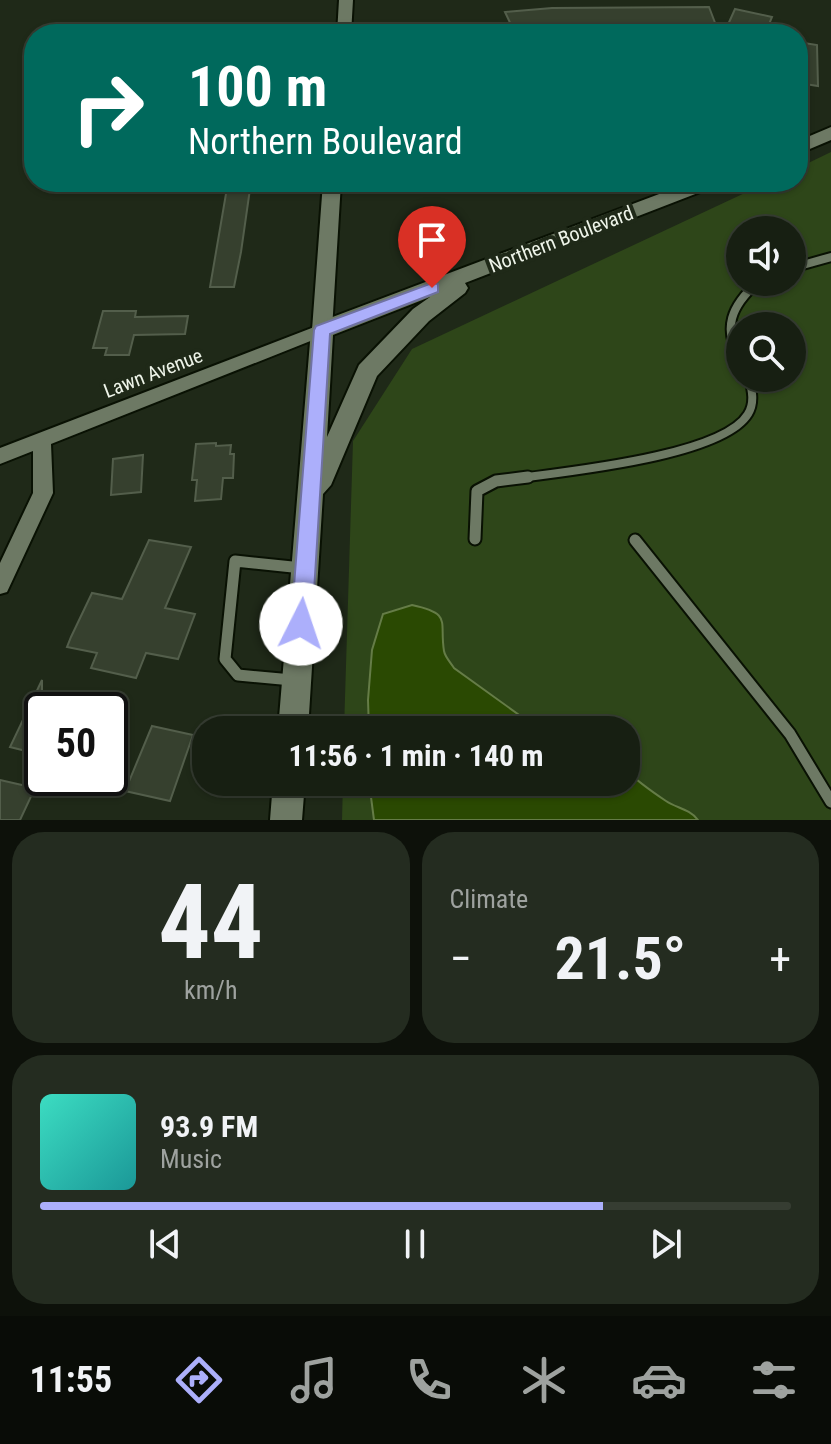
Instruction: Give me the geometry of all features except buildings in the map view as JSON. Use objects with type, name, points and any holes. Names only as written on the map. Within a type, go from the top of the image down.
[{"type":"main road","points":[[808,143],[831,133]]},
{"type":"main road","name":"Northern Boulevard","points":[[322,330],[683,192]]},
{"type":"main road","points":[[310,502],[367,371],[380,355],[439,300],[462,285],[542,247]]},
{"type":"main road","points":[[294,716],[322,330]]},
{"type":"main road","points":[[286,820],[288,796]]},
{"type":"street","points":[[345,24],[346,0]]},
{"type":"street","points":[[322,330],[331,192]]},
{"type":"street","name":"Lawn Avenue","points":[[0,456],[322,330]]},
{"type":"street","points":[[0,585],[43,493],[42,440]]},
{"type":"lane","points":[[806,264],[831,257]]},
{"type":"lane","points":[[475,539],[477,491],[496,481],[652,459],[688,449],[738,424],[749,413],[752,392]]},
{"type":"lane","points":[[635,540],[790,734],[831,802]]},
{"type":"lane","points":[[297,680],[238,675],[225,659],[235,561],[306,568]]},
{"type":"shaded area","points":[[831,152],[831,820],[342,820],[343,796],[640,796],[640,716],[344,716],[353,441],[412,349],[747,192],[808,192],[808,163]]},
{"type":"shaded area","points":[[412,605],[434,612],[442,620],[445,653],[454,668],[521,716],[369,716],[372,650],[383,614]]},
{"type":"shaded area","points":[[640,782],[698,820],[374,820],[371,796],[640,796]]},
{"type":"route","points":[[301,624],[322,330],[432,288]]}]
